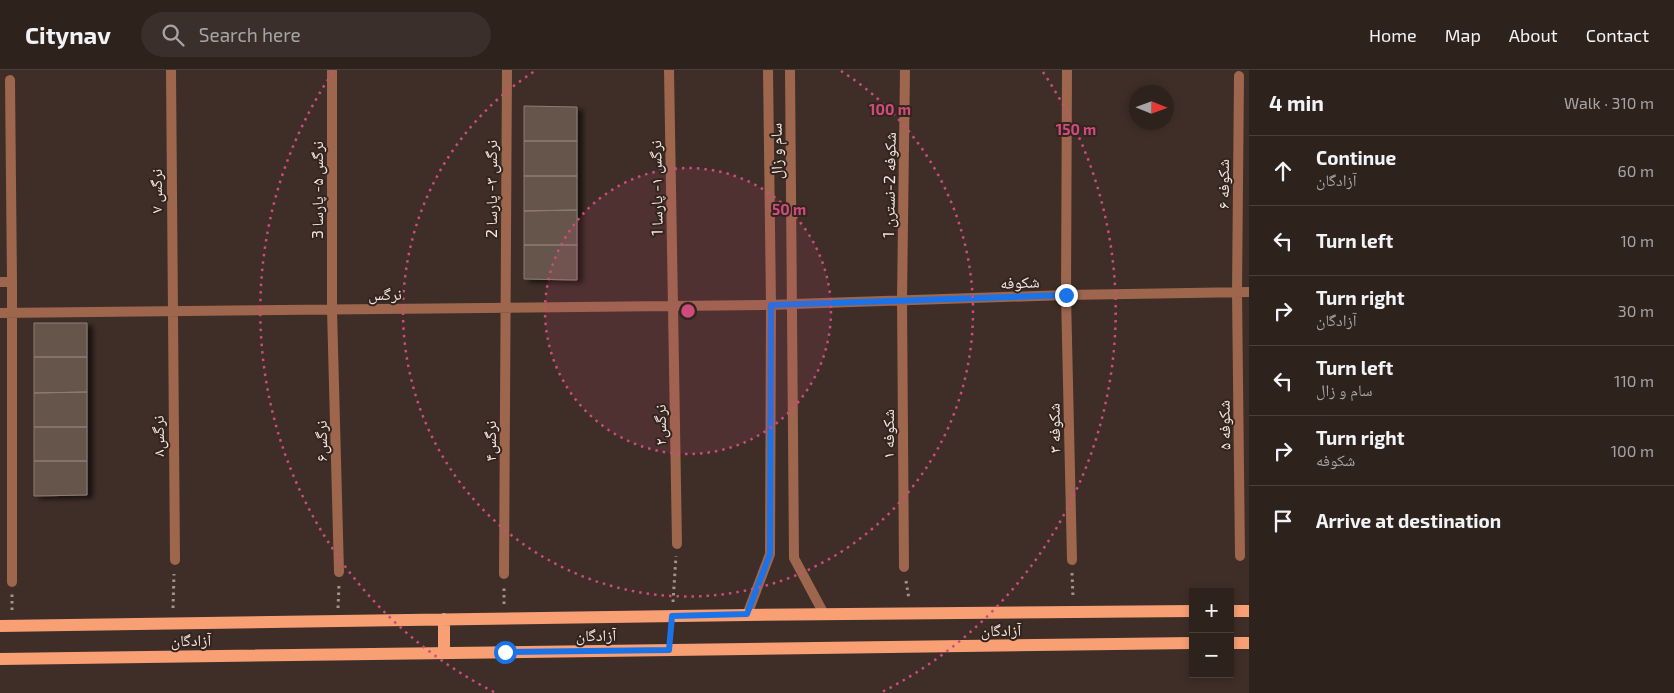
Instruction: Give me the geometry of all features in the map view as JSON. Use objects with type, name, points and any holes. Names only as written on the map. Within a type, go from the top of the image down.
[{"type":"main road","name":"آزادگان","points":[[6,626],[747,614],[1189,611]]},
{"type":"main road","points":[[1234,611],[1249,611]]},
{"type":"main road","points":[[444,619],[444,653]]},
{"type":"main road","points":[[1234,643],[1249,643]]},
{"type":"main road","name":"آزادگان","points":[[0,659],[1189,644]]},
{"type":"street","name":"نرگس ۷","points":[[171,70],[172,312]]},
{"type":"street","name":"نرگس ۵- پارسا 3","points":[[332,70],[332,310]]},
{"type":"street","name":"نرگس ۳- پارسا 2","points":[[506,70],[506,308]]},
{"type":"street","name":"نرگس ۱- پارسا 1","points":[[669,70],[673,306]]},
{"type":"street","name":"سام و زال","points":[[747,614],[770,554],[771,305],[768,70]]},
{"type":"street","name":"سام و زال","points":[[790,70],[794,558],[824,614]]},
{"type":"street","name":"شکوفه 2-نسترن 1","points":[[902,300],[905,70]]},
{"type":"street","name":"شکوفه ۳","points":[[1067,70],[1066,295],[1072,560]]},
{"type":"street","name":"شکوفه ۶","points":[[1237,292],[1239,76]]},
{"type":"street","points":[[10,80],[12,582]]},
{"type":"street","points":[[0,282],[12,282]]},
{"type":"street","name":"شکوفه ۵","points":[[1237,292],[1240,556]]},
{"type":"street","name":"شکوفه","points":[[771,305],[1066,295],[1249,292]]},
{"type":"street","name":"شکوفه ۱","points":[[902,300],[904,567]]},
{"type":"street","name":"نرگس","points":[[0,313],[771,305]]},
{"type":"street","name":"نرگس۲","points":[[673,306],[677,544]]},
{"type":"street","name":"نرگس۴","points":[[504,574],[506,308]]},
{"type":"street","name":"نرگس۶","points":[[332,310],[339,572]]},
{"type":"street","name":"نرگس۸","points":[[172,312],[174,560]]},
{"type":"path","points":[[672,616],[677,544]]},
{"type":"path","points":[[172,624],[174,560]]},
{"type":"path","points":[[337,621],[339,572]]},
{"type":"path","points":[[6,626],[12,582]]},
{"type":"building","points":[[524,106],[577,107],[577,141],[524,141]]},
{"type":"building","points":[[524,141],[577,141],[577,176],[524,176]]},
{"type":"building","points":[[524,176],[577,176],[577,210],[524,211]]},
{"type":"building","points":[[577,210],[577,245],[524,245],[524,211]]},
{"type":"building","points":[[524,245],[577,245],[577,280],[524,279]]},
{"type":"building","points":[[34,323],[87,323],[87,357],[34,357]]},
{"type":"building","points":[[34,357],[87,357],[87,392],[34,393]]},
{"type":"building","points":[[87,392],[87,427],[34,427],[34,393]]},
{"type":"building","points":[[34,427],[87,427],[87,461],[34,461]]},
{"type":"building","points":[[34,461],[87,461],[87,495],[34,496]]},
{"type":"route","points":[[505,652],[669,650],[672,616],[747,614],[770,554],[771,305],[1066,295]]}]
